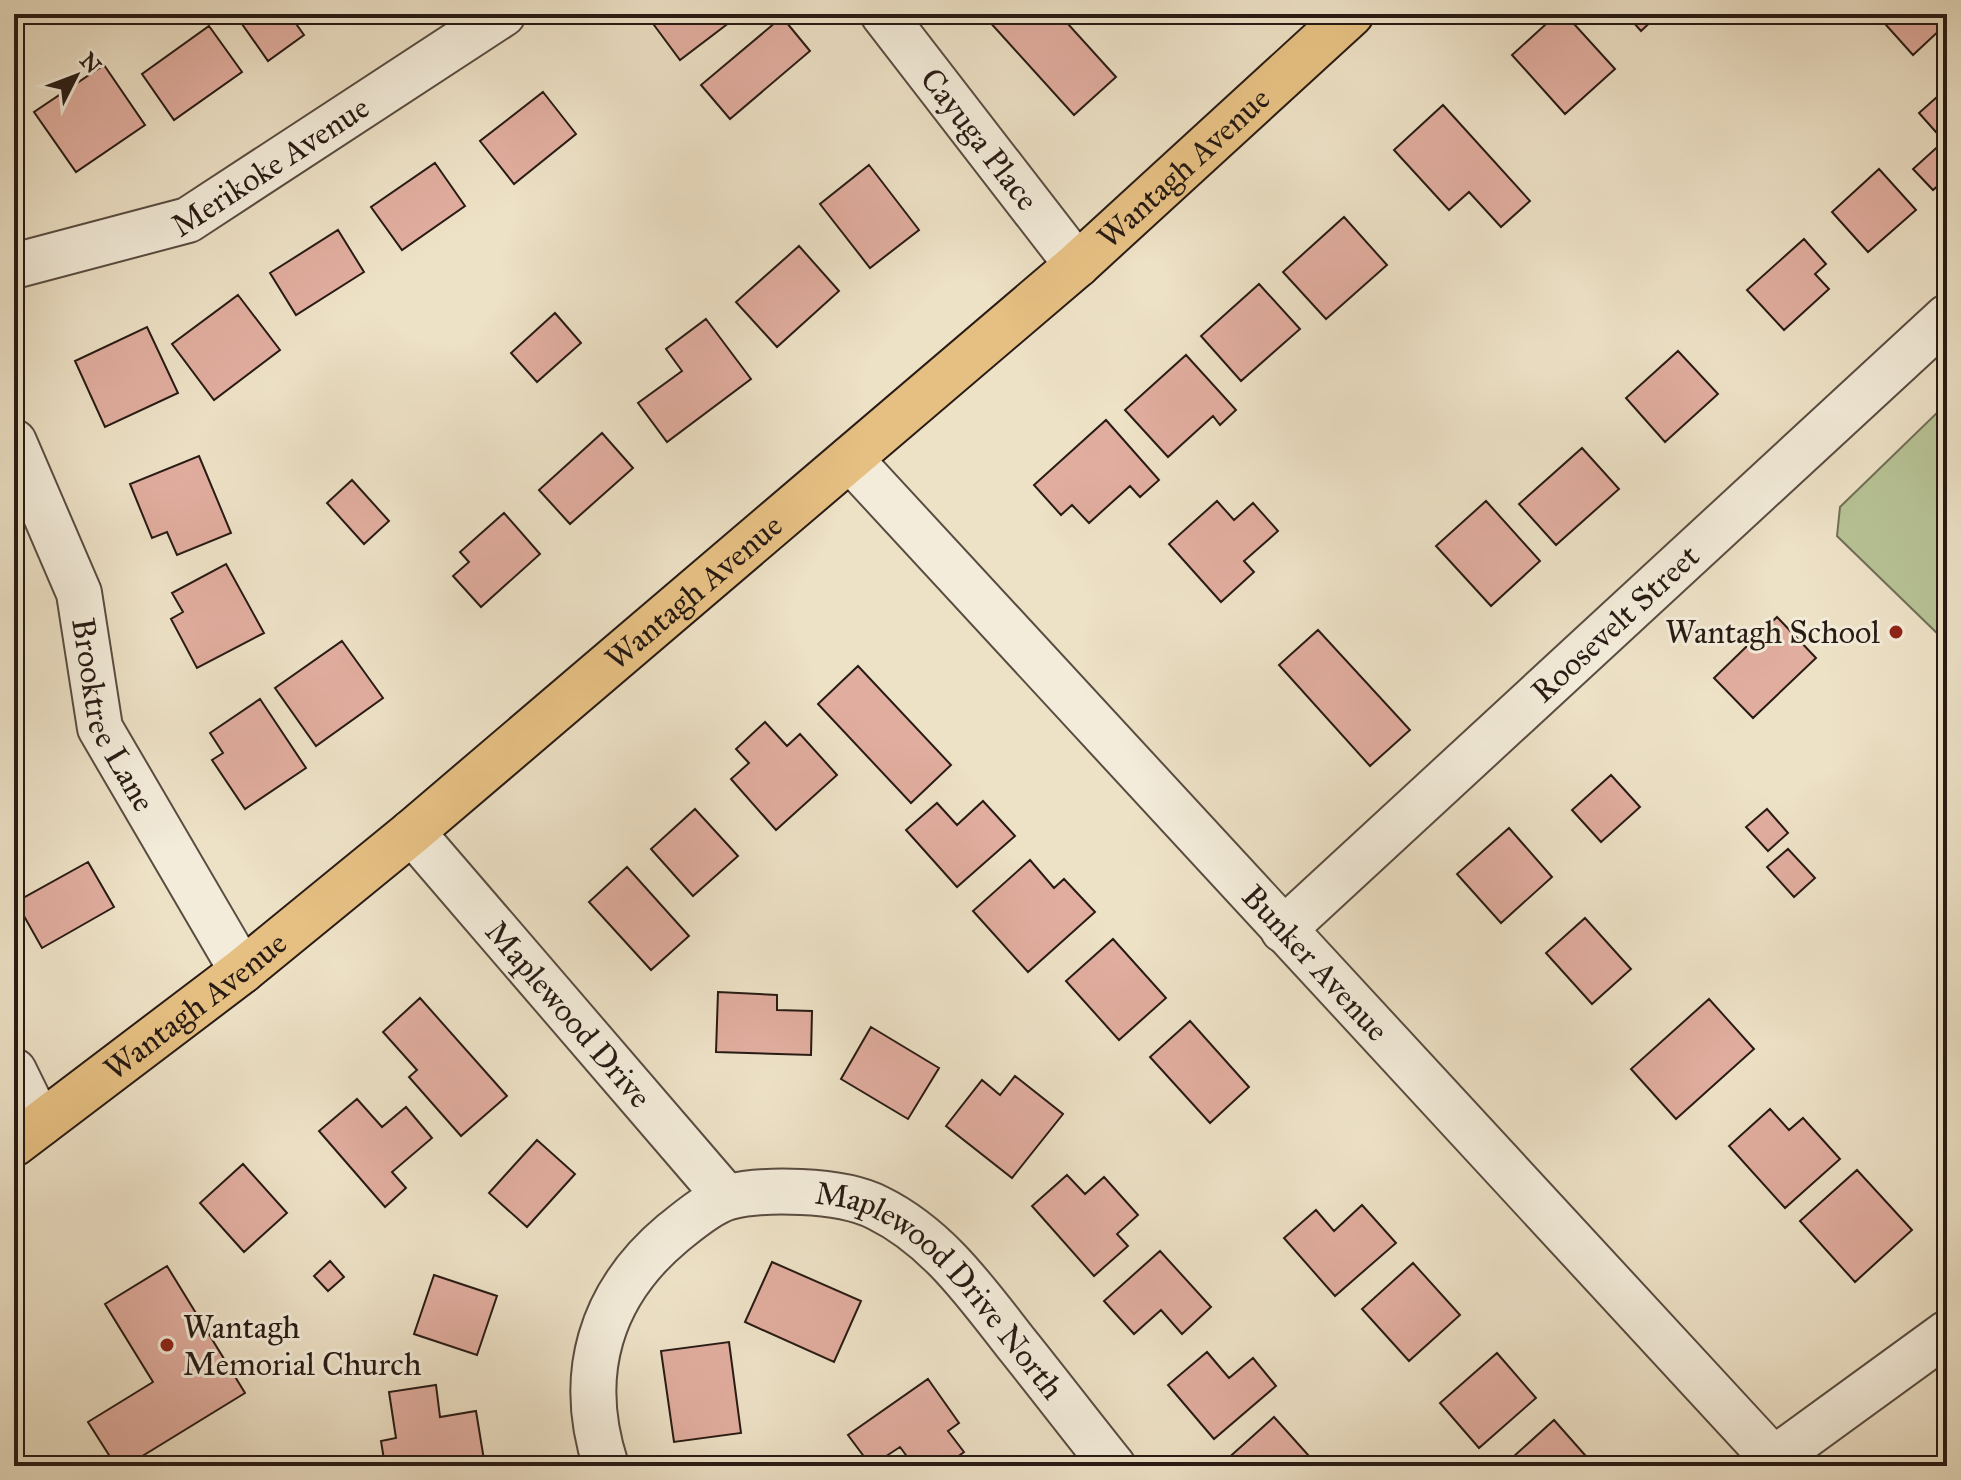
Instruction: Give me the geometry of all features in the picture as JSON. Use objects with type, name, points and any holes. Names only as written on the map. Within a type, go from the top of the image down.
[{"type":"main road","name":"Wantagh Avenue","points":[[27,1134],[242,971],[412,832],[1077,265],[1351,14]]},
{"type":"street","name":"Merikoke Avenue","points":[[14,266],[188,220],[503,14]]},
{"type":"street","name":"Cayuga Place","points":[[883,14],[1077,265]]},
{"type":"street","name":"Roosevelt Street","points":[[1283,930],[1947,317]]},
{"type":"street","name":"Brooktree Lane","points":[[14,442],[79,593],[100,728],[242,971]]},
{"type":"street","name":"Bunker Avenue","points":[[850,459],[1773,1464]]},
{"type":"street","name":"Maplewood Drive","points":[[412,832],[726,1197]]},
{"type":"street","points":[[14,1071],[27,1134]]},
{"type":"street","name":"Maplewood Drive North","points":[[726,1197],[780,1191],[829,1193],[876,1207],[923,1236],[961,1274],[1113,1466]]},
{"type":"street","points":[[606,1466],[596,1437],[592,1387],[599,1341],[616,1297],[646,1255],[686,1222],[726,1197]]},
{"type":"street","points":[[1773,1464],[1947,1333]]},
{"type":"green space","points":[[1945,405],[1947,631],[1941,637],[1837,536],[1840,507]]},
{"type":"building","points":[[235,14],[289,14],[304,35],[268,61]]},
{"type":"building","points":[[669,14],[724,14],[730,22],[680,60],[654,25]]},
{"type":"building","points":[[995,14],[1059,14],[1116,77],[1074,115],[988,20]]},
{"type":"building","points":[[1557,14],[1565,14],[1615,69],[1565,114],[1512,55]]},
{"type":"building","points":[[1626,14],[1659,14],[1641,31]]},
{"type":"building","points":[[1930,14],[1942,28],[1913,55],[1878,16]]},
{"type":"building","points":[[782,17],[810,51],[730,119],[701,85]]},
{"type":"building","points":[[209,26],[242,72],[174,120],[142,74]]},
{"type":"building","points":[[104,65],[145,125],[76,172],[34,112]]},
{"type":"building","points":[[1947,88],[1947,178],[1933,190],[1913,169],[1944,141],[1919,113]]},
{"type":"building","points":[[543,92],[576,134],[514,184],[480,141]]},
{"type":"building","points":[[1443,105],[1530,201],[1501,227],[1469,192],[1449,210],[1394,150]]},
{"type":"building","points":[[435,163],[465,206],[402,250],[371,207]]},
{"type":"building","points":[[869,165],[919,230],[870,268],[820,204]]},
{"type":"building","points":[[1879,169],[1916,210],[1868,252],[1832,212]]},
{"type":"building","points":[[1344,217],[1387,265],[1326,319],[1283,272]]},
{"type":"building","points":[[338,230],[364,272],[296,315],[270,273]]},
{"type":"building","points":[[1804,239],[1826,264],[1815,274],[1829,289],[1784,330],[1747,290]]},
{"type":"building","points":[[799,246],[839,291],[777,347],[736,302]]},
{"type":"building","points":[[1259,284],[1300,329],[1241,381],[1201,336]]},
{"type":"building","points":[[238,295],[280,350],[214,400],[172,344]]},
{"type":"building","points":[[555,313],[581,343],[537,382],[511,353]]},
{"type":"building","points":[[706,319],[751,379],[667,442],[638,403],[682,371],[666,349]]},
{"type":"building","points":[[147,327],[178,393],[105,427],[75,361]]},
{"type":"building","points":[[1678,351],[1718,394],[1665,442],[1626,398]]},
{"type":"building","points":[[1186,355],[1236,410],[1220,425],[1213,416],[1168,457],[1125,410]]},
{"type":"building","points":[[1106,420],[1159,480],[1140,497],[1130,486],[1089,523],[1072,505],[1061,515],[1034,485]]},
{"type":"building","points":[[602,433],[633,468],[570,524],[539,490]]},
{"type":"building","points":[[1582,448],[1619,489],[1556,545],[1519,504]]},
{"type":"building","points":[[199,456],[231,533],[177,555],[167,532],[152,538],[130,484]]},
{"type":"building","points":[[352,480],[389,521],[364,544],[327,503]]},
{"type":"building","points":[[1217,501],[1234,520],[1253,503],[1278,531],[1244,561],[1254,572],[1221,602],[1169,544]]},
{"type":"building","points":[[1486,501],[1540,561],[1491,606],[1436,546]]},
{"type":"building","points":[[504,513],[540,554],[481,607],[453,576],[469,562],[460,552]]},
{"type":"building","points":[[226,564],[264,633],[197,668],[171,619],[183,612],[172,593]]},
{"type":"building","points":[[1777,617],[1816,658],[1753,718],[1714,678]]},
{"type":"building","points":[[1318,630],[1410,730],[1370,766],[1279,665]]},
{"type":"building","points":[[342,641],[383,698],[316,746],[275,688]]},
{"type":"building","points":[[858,666],[951,765],[911,803],[818,704]]},
{"type":"building","points":[[260,699],[306,768],[245,809],[212,760],[223,753],[210,733]]},
{"type":"building","points":[[765,722],[787,746],[800,734],[837,775],[776,830],[731,779],[749,763],[736,749]]},
{"type":"building","points":[[1611,775],[1640,807],[1601,842],[1572,810]]},
{"type":"building","points":[[983,801],[1015,836],[957,887],[906,830],[937,803],[957,825]]},
{"type":"building","points":[[695,809],[738,856],[693,896],[651,849]]},
{"type":"building","points":[[1767,809],[1788,833],[1768,851],[1746,827]]},
{"type":"building","points":[[1509,828],[1552,877],[1501,923],[1457,874]]},
{"type":"building","points":[[1788,849],[1815,878],[1794,897],[1767,867]]},
{"type":"building","points":[[1030,860],[1054,888],[1064,879],[1095,912],[1028,972],[973,911]]},
{"type":"building","points":[[88,862],[114,907],[42,948],[16,902]]},
{"type":"building","points":[[627,867],[689,936],[651,970],[589,902]]},
{"type":"building","points":[[1585,918],[1631,969],[1592,1004],[1546,953]]},
{"type":"building","points":[[1113,939],[1166,998],[1119,1040],[1066,981]]},
{"type":"building","points":[[718,992],[777,995],[777,1010],[812,1011],[811,1055],[716,1052]]},
{"type":"building","points":[[420,998],[507,1096],[461,1136],[409,1077],[417,1070],[383,1032]]},
{"type":"building","points":[[1709,999],[1754,1049],[1676,1119],[1631,1069]]},
{"type":"building","points":[[1190,1021],[1249,1087],[1210,1123],[1150,1057]]},
{"type":"building","points":[[871,1027],[939,1068],[908,1119],[841,1079]]},
{"type":"building","points":[[1015,1076],[1063,1114],[1012,1178],[946,1126],[982,1080],[1000,1095]]},
{"type":"building","points":[[357,1099],[382,1127],[406,1107],[432,1138],[392,1172],[406,1188],[385,1207],[319,1131]]},
{"type":"building","points":[[1770,1109],[1789,1130],[1803,1118],[1840,1159],[1785,1208],[1729,1146]]},
{"type":"building","points":[[537,1140],[575,1174],[527,1227],[489,1193]]},
{"type":"building","points":[[243,1164],[287,1213],[244,1252],[200,1203]]},
{"type":"building","points":[[1857,1170],[1912,1230],[1855,1282],[1800,1221]]},
{"type":"building","points":[[1067,1175],[1085,1194],[1104,1177],[1138,1215],[1117,1234],[1128,1246],[1094,1276],[1032,1206]]},
{"type":"building","points":[[1362,1205],[1396,1243],[1335,1296],[1284,1238],[1316,1210],[1334,1231]]},
{"type":"building","points":[[1160,1251],[1211,1307],[1182,1334],[1161,1310],[1134,1334],[1104,1301]]},
{"type":"building","points":[[330,1261],[344,1277],[328,1291],[314,1276]]},
{"type":"building","points":[[772,1262],[861,1301],[834,1362],[745,1322]]},
{"type":"building","points":[[1413,1263],[1460,1315],[1409,1361],[1362,1309]]},
{"type":"building","points":[[167,1266],[245,1393],[126,1466],[116,1466],[88,1422],[153,1382],[105,1304]]},
{"type":"building","points":[[434,1275],[497,1296],[477,1355],[414,1334]]},
{"type":"building","points":[[729,1342],[741,1433],[674,1442],[661,1351]]},
{"type":"building","points":[[1207,1352],[1229,1378],[1253,1358],[1276,1386],[1214,1439],[1168,1385]]},
{"type":"building","points":[[1497,1353],[1536,1398],[1479,1448],[1440,1403]]},
{"type":"building","points":[[928,1379],[959,1423],[948,1431],[964,1452],[945,1466],[914,1466],[900,1447],[871,1466],[848,1435]]},
{"type":"building","points":[[436,1385],[440,1417],[476,1411],[484,1460],[444,1466],[385,1466],[381,1441],[396,1438],[389,1392]]},
{"type":"building","points":[[1274,1417],[1318,1466],[1230,1466],[1225,1461]]},
{"type":"building","points":[[1554,1420],[1592,1463],[1589,1466],[1503,1466]]},
{"type":"place","name":"Wantagh School","points":[[1896,632]]},
{"type":"place","name":"Wantagh Memorial Church","points":[[167,1345]]}]
